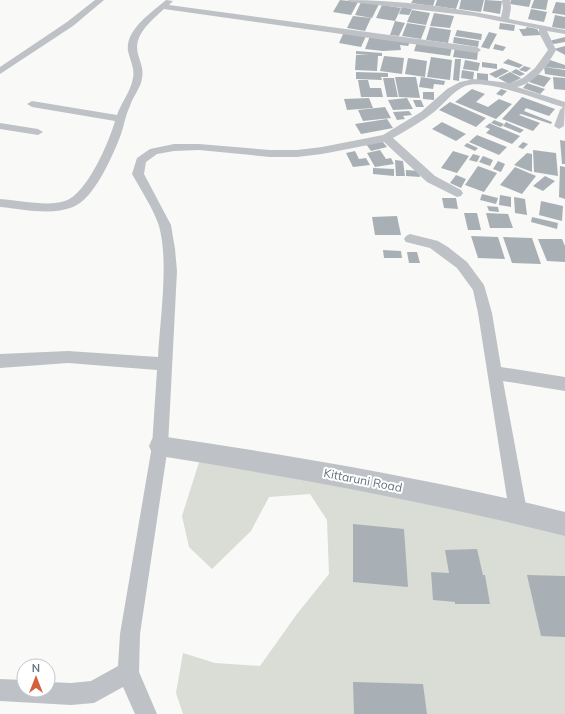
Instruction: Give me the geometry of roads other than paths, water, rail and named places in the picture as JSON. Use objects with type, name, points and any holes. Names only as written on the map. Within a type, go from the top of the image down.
[{"type":"street","points":[[0,71],[70,24],[100,0]]},
{"type":"street","points":[[351,0],[474,14],[565,32]]},
{"type":"street","points":[[505,20],[507,8],[506,0]]},
{"type":"street","points":[[0,203],[58,207],[70,204],[80,198],[100,168],[125,106],[136,86],[139,77],[132,51],[134,39],[149,20],[166,4],[478,50]]},
{"type":"street","points":[[505,86],[522,82],[536,72],[547,60],[552,50],[543,33],[543,27]]},
{"type":"street","points":[[146,714],[128,672],[130,634],[160,446],[168,302],[169,249],[166,225],[138,174],[137,168],[140,159],[154,150],[169,148],[198,147],[282,154],[316,152],[386,138],[432,109],[448,92],[467,82],[475,81],[505,86],[565,105]]},
{"type":"street","points":[[32,104],[121,119]]},
{"type":"street","points":[[558,126],[565,110]]},
{"type":"street","points":[[0,126],[38,132]]},
{"type":"street","points":[[386,138],[431,179],[456,193]]},
{"type":"street","points":[[410,239],[434,244],[462,265],[476,284],[483,300],[518,511]]},
{"type":"street","points":[[0,361],[68,356],[164,364]]},
{"type":"street","points":[[494,373],[565,384]]},
{"type":"street","name":"Kittaruni Road","points":[[160,446],[313,470],[518,511],[565,524]]},
{"type":"street","points":[[0,690],[71,694],[94,692],[128,672]]}]
